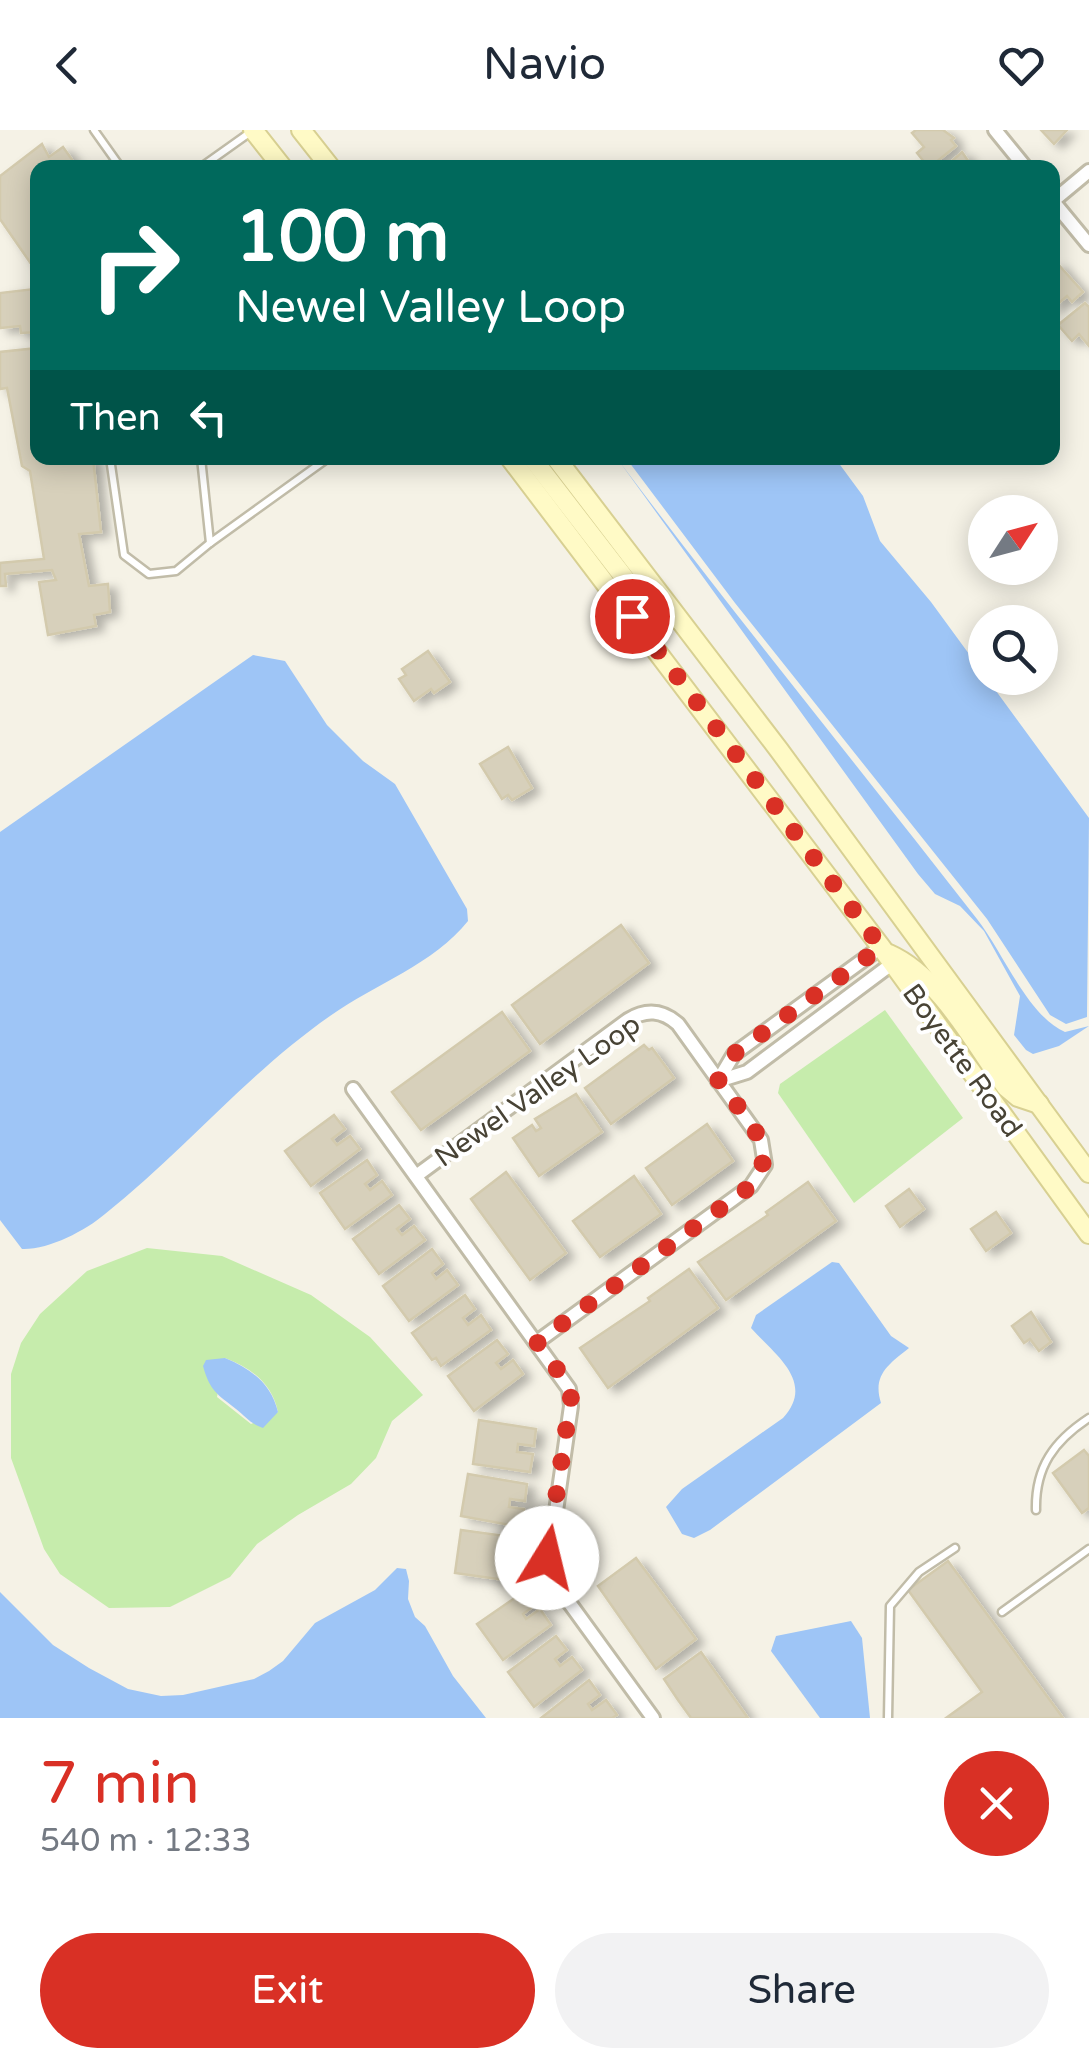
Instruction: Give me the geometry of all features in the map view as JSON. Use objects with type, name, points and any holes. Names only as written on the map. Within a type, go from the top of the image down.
[{"type":"main road","points":[[253,130],[277,160]]},
{"type":"main road","points":[[301,130],[325,160]]},
{"type":"main road","name":"Boyette Road","points":[[515,465],[886,954],[1089,1234]]},
{"type":"main road","points":[[537,465],[630,585],[664,614],[682,621]]},
{"type":"main road","name":"Boyette Road","points":[[561,465],[682,621],[1089,1173]]},
{"type":"main road","points":[[886,954],[903,960],[922,976],[1012,1092],[1039,1104]]},
{"type":"street","points":[[995,130],[1019,160]]},
{"type":"street","points":[[1060,194],[1089,170]]},
{"type":"street","points":[[1060,209],[1089,244]]},
{"type":"street","points":[[718,1081],[747,1072],[886,954]]},
{"type":"street","points":[[718,1081],[734,1054],[886,954]]},
{"type":"street","name":"Newel Valley Loop","points":[[416,1176],[639,1014],[661,1013],[670,1018],[718,1081],[761,1140],[765,1164],[760,1176],[537,1342]]},
{"type":"street","points":[[353,1089],[564,1379],[571,1397],[547,1558],[550,1575],[654,1718]]},
{"type":"lane","points":[[94,130],[115,160]]},
{"type":"lane","points":[[211,160],[253,130]]},
{"type":"lane","points":[[111,465],[124,555],[150,574],[176,571],[315,465]]},
{"type":"lane","points":[[202,465],[210,543]]},
{"type":"lane","points":[[1036,1510],[1036,1487],[1045,1458],[1073,1428],[1089,1418]]},
{"type":"lane","points":[[888,1718],[890,1606],[919,1572],[955,1548]]},
{"type":"lane","points":[[1002,1612],[1089,1549]]},
{"type":"green space","points":[[885,1010],[963,1118],[854,1203],[778,1093],[780,1084]]},
{"type":"green space","points":[[147,1248],[222,1256],[311,1295],[370,1337],[423,1395],[392,1421],[376,1458],[351,1484],[257,1544],[230,1577],[170,1607],[109,1608],[60,1574],[44,1549],[11,1458],[11,1374],[21,1343],[40,1314],[87,1271]],"holes":[[[225,1358],[265,1385],[278,1412],[251,1424],[217,1397]]]},
{"type":"water","points":[[622,465],[977,919],[1039,1012],[1065,1032],[1089,1026],[1059,1046],[1033,1054],[1026,1050],[1014,1035],[1020,996],[984,931],[960,906],[935,894]]},
{"type":"water","points":[[631,465],[840,465],[863,496],[880,541],[968,653],[968,695],[999,695],[1089,818],[1087,1017],[1066,1024],[1050,1015],[987,919],[735,603]]},
{"type":"water","points":[[253,655],[285,661],[327,725],[363,761],[395,784],[467,909],[468,921],[421,962],[347,1004],[300,1038],[97,1220],[54,1243],[22,1249],[0,1220],[0,832]]},
{"type":"water","points":[[832,1262],[839,1263],[891,1336],[909,1348],[889,1365],[881,1378],[881,1403],[710,1530],[694,1538],[682,1534],[666,1507],[682,1489],[783,1418],[792,1405],[794,1381],[751,1328],[756,1315]]},
{"type":"water","points":[[225,1358],[251,1372],[275,1402],[278,1412],[263,1428],[219,1395],[208,1381],[203,1366],[206,1360]]},
{"type":"water","points":[[397,1568],[406,1569],[408,1599],[415,1617],[425,1626],[453,1676],[486,1718],[0,1718],[0,1592],[53,1645],[89,1668],[128,1689],[161,1696],[183,1695],[254,1679],[269,1671],[283,1661],[315,1623],[375,1590]]},
{"type":"water","points":[[851,1621],[862,1638],[870,1718],[820,1718],[771,1651],[776,1636]]},
{"type":"building","points":[[943,130],[954,138],[951,140],[956,146],[939,160],[923,160],[917,153],[924,147],[912,133]]},
{"type":"building","points":[[1041,130],[1067,130],[1054,144]]},
{"type":"building","points":[[42,144],[49,157],[63,147],[72,160],[30,160],[30,262],[0,219],[0,176]]},
{"type":"building","points":[[1060,266],[1083,292],[1072,302],[1067,296],[1060,302]]},
{"type":"building","points":[[30,290],[30,332],[21,333],[20,326],[0,328],[0,293]]},
{"type":"building","points":[[1085,303],[1089,307],[1089,346],[1079,334],[1072,341],[1060,323]]},
{"type":"building","points":[[30,349],[30,465],[94,465],[101,532],[79,534],[89,586],[108,584],[110,612],[94,615],[96,626],[48,635],[39,582],[56,580],[52,570],[5,574],[6,586],[0,586],[0,563],[44,559],[30,471],[22,466],[7,388],[0,389],[0,352]]},
{"type":"building","points":[[428,651],[450,682],[414,701],[399,679],[406,675],[402,669]]},
{"type":"building","points":[[508,747],[532,788],[512,800],[508,795],[502,799],[480,764]]},
{"type":"building","points":[[621,925],[649,963],[540,1044],[512,1005]]},
{"type":"building","points":[[502,1012],[530,1051],[421,1130],[392,1092]]},
{"type":"building","points":[[644,1045],[652,1048],[674,1078],[611,1124],[585,1088]]},
{"type":"building","points":[[576,1094],[602,1132],[539,1176],[513,1138],[532,1125],[536,1131],[541,1128],[535,1119]]},
{"type":"building","points":[[334,1115],[345,1129],[332,1139],[337,1145],[350,1136],[360,1149],[311,1186],[285,1151]]},
{"type":"building","points":[[707,1124],[733,1161],[672,1205],[646,1168]]},
{"type":"building","points":[[367,1160],[377,1175],[365,1184],[370,1190],[382,1181],[392,1195],[345,1229],[320,1193]]},
{"type":"building","points":[[506,1172],[566,1253],[530,1280],[471,1199]]},
{"type":"building","points":[[634,1176],[661,1214],[600,1257],[573,1221]]},
{"type":"building","points":[[808,1182],[836,1221],[726,1300],[698,1262],[768,1215],[766,1212]]},
{"type":"building","points":[[909,1189],[924,1209],[900,1227],[886,1206]]},
{"type":"building","points":[[399,1205],[410,1219],[397,1229],[402,1235],[414,1226],[425,1240],[379,1274],[353,1239]]},
{"type":"building","points":[[996,1212],[1011,1233],[986,1251],[971,1229]]},
{"type":"building","points":[[432,1249],[443,1264],[432,1273],[436,1279],[447,1270],[458,1285],[409,1321],[383,1286]]},
{"type":"building","points":[[689,1269],[718,1308],[608,1388],[580,1348],[650,1301],[648,1298]]},
{"type":"building","points":[[465,1295],[475,1309],[463,1318],[468,1325],[481,1315],[491,1330],[441,1366],[412,1333]]},
{"type":"building","points":[[1031,1312],[1051,1342],[1039,1351],[1030,1339],[1024,1343],[1012,1326]]},
{"type":"building","points":[[497,1340],[508,1354],[496,1363],[501,1369],[513,1360],[523,1374],[474,1411],[448,1376]]},
{"type":"building","points":[[479,1420],[536,1429],[534,1446],[518,1444],[517,1452],[533,1454],[530,1472],[473,1464]]},
{"type":"building","points":[[1084,1450],[1089,1456],[1089,1508],[1082,1513],[1053,1473]]},
{"type":"building","points":[[468,1474],[527,1484],[525,1501],[510,1499],[509,1507],[524,1509],[521,1527],[461,1516]]},
{"type":"building","points":[[461,1530],[519,1538],[517,1556],[501,1553],[499,1562],[515,1564],[512,1581],[455,1573]]},
{"type":"building","points":[[636,1558],[696,1639],[656,1669],[598,1586]]},
{"type":"building","points":[[948,1561],[1063,1718],[946,1718],[982,1692],[908,1590]]},
{"type":"building","points":[[525,1591],[535,1605],[523,1614],[526,1619],[540,1609],[551,1625],[503,1660],[477,1624]]},
{"type":"building","points":[[556,1636],[567,1650],[555,1659],[560,1666],[572,1657],[582,1670],[534,1707],[508,1672]]},
{"type":"building","points":[[701,1652],[748,1718],[691,1718],[678,1700],[664,1679]]},
{"type":"building","points":[[589,1680],[600,1695],[588,1704],[592,1710],[606,1700],[617,1715],[541,1718]]},
{"type":"route","points":[[547,1558],[571,1397],[564,1379],[537,1342],[760,1176],[765,1164],[761,1140],[718,1081],[734,1054],[881,947],[632,616]]}]
